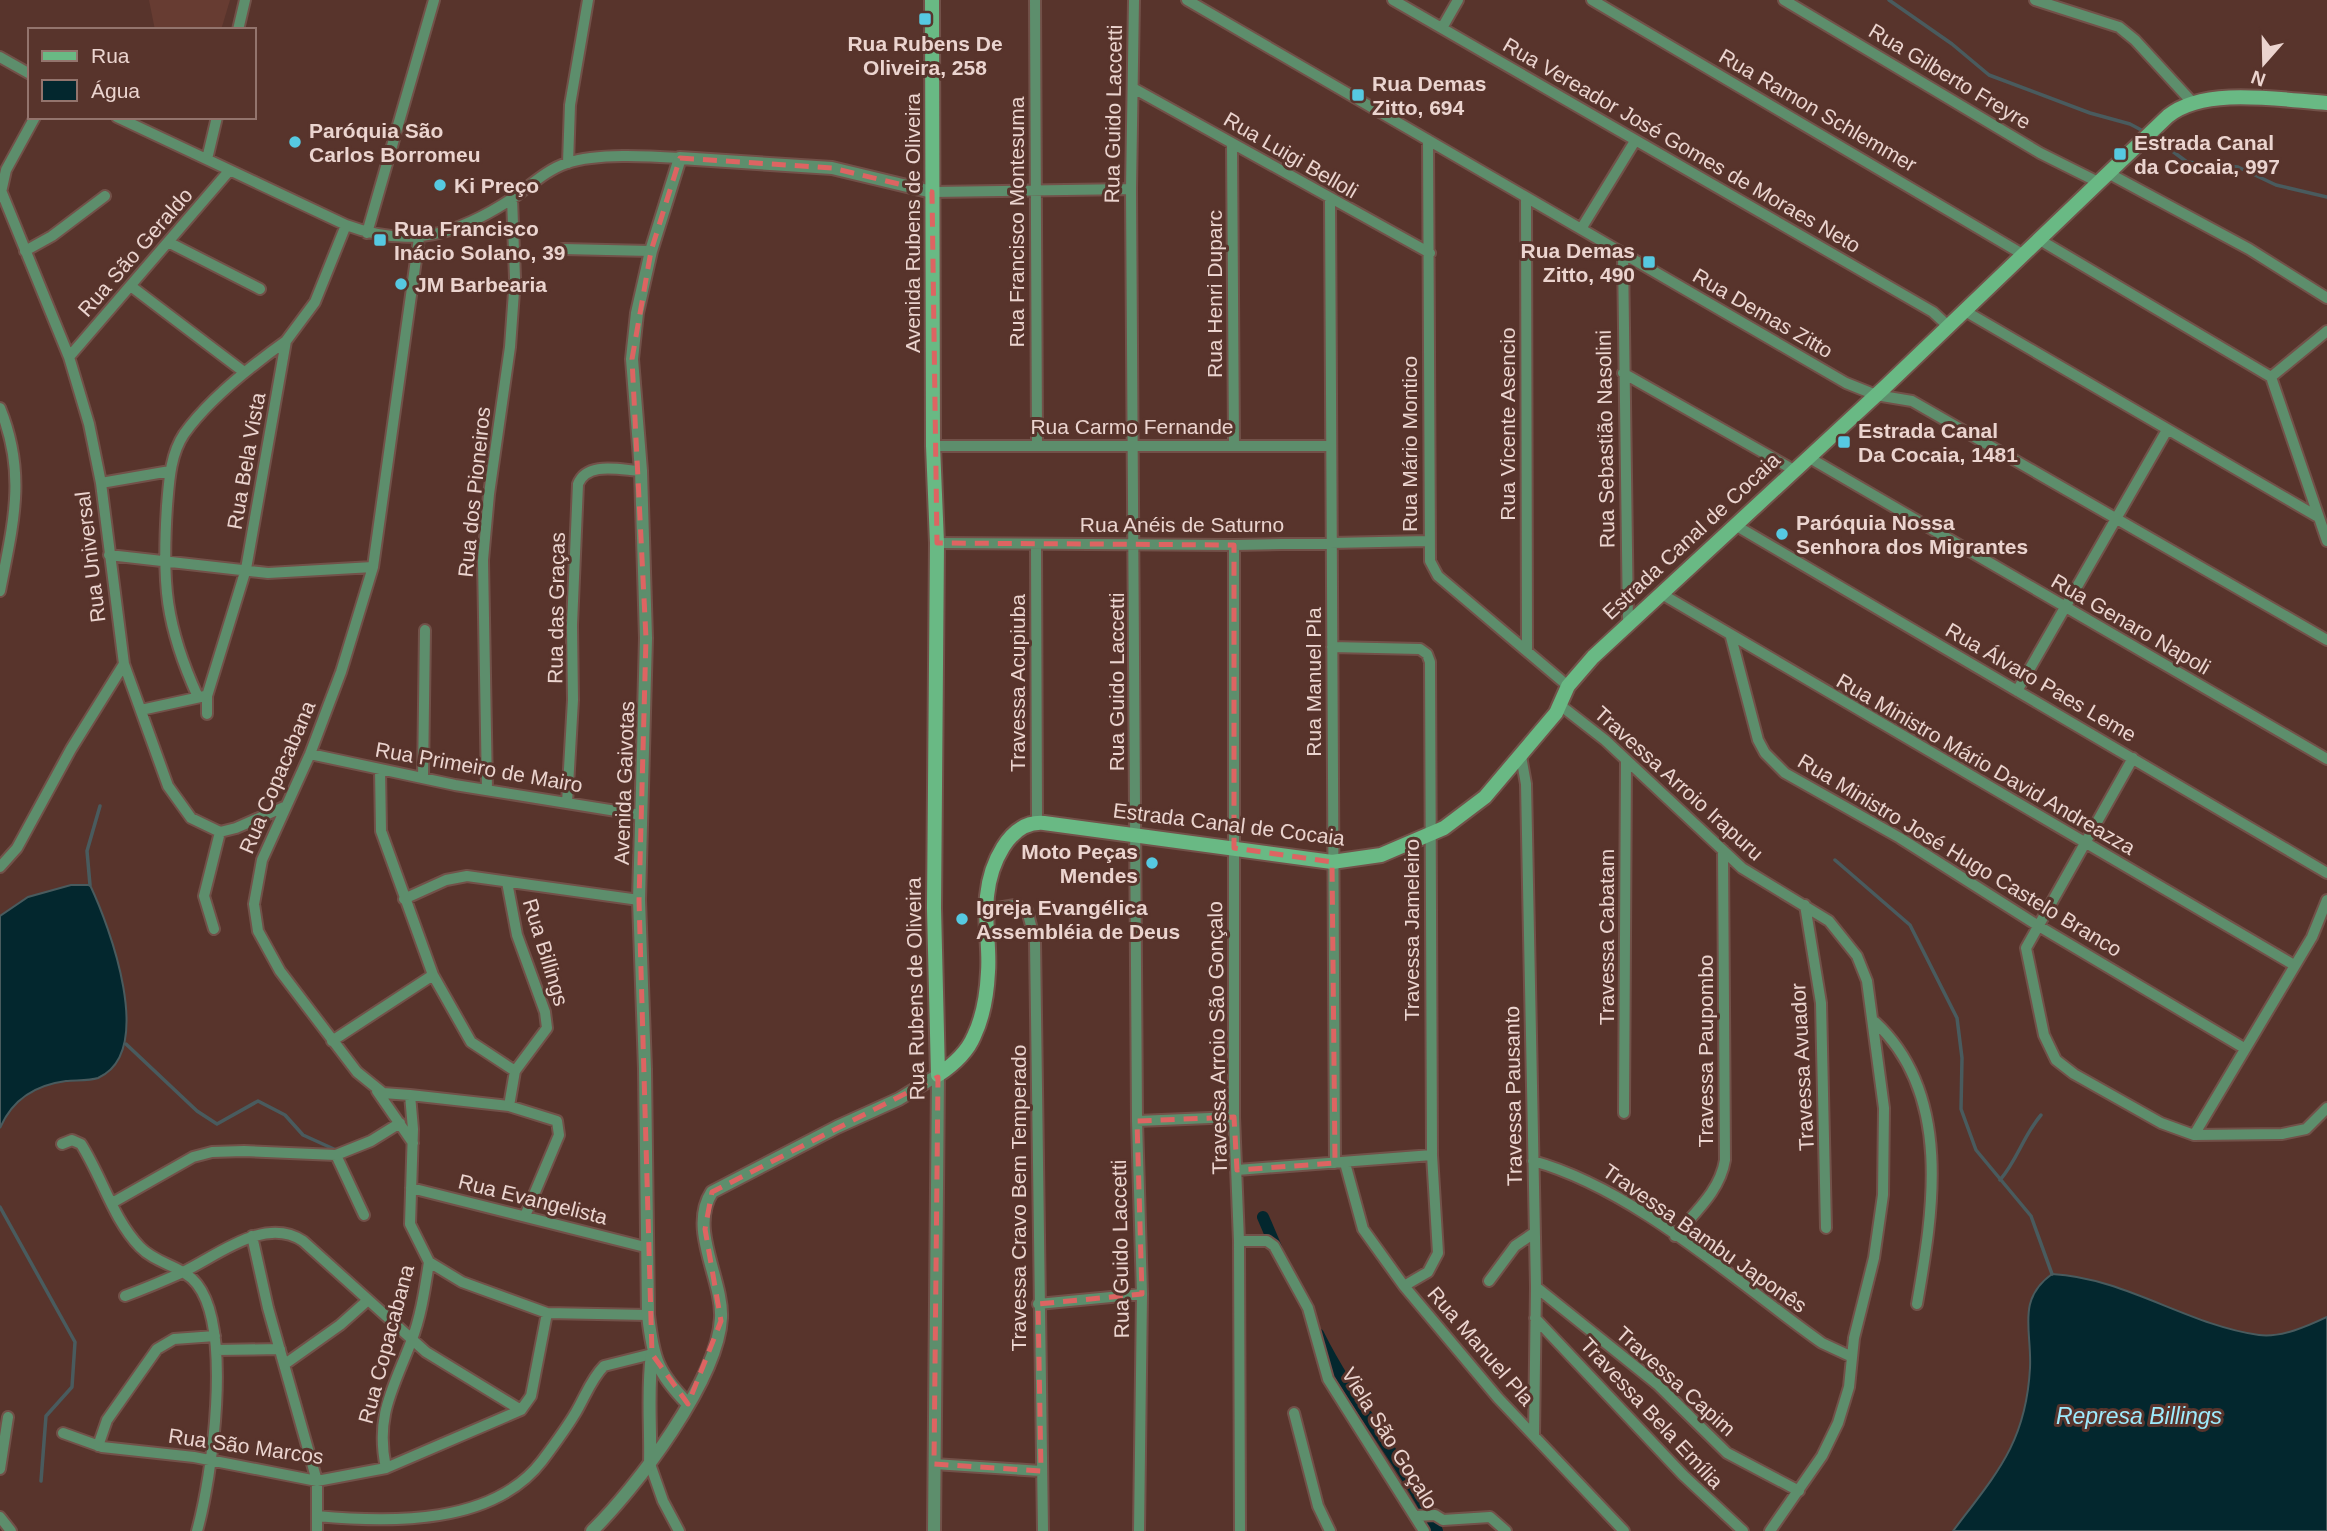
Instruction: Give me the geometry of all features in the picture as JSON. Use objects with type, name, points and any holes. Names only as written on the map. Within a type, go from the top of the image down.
[{"type":"main road","name":"Avenida Rubens de Oliveira","points":[[932,0],[933,446]]},
{"type":"main road","name":"Estrada Canal de Cocaia","points":[[1037,822],[1332,862],[1381,855],[1444,828],[1478,803],[1521,756],[1560,705],[1568,686],[1628,623],[1876,395],[2168,116],[2192,102],[2252,99],[2327,103]]},
{"type":"main road","name":"Rua Rubens de Oliveira","points":[[933,446],[937,543],[934,908],[938,1075]]},
{"type":"main road","points":[[938,1075],[963,1054],[979,1023],[988,974],[988,886],[1005,843],[1020,829],[1037,822]]},
{"type":"street","points":[[238,28],[245,0]]},
{"type":"street","points":[[367,233],[434,0]]},
{"type":"street","points":[[568,163],[570,105],[587,0]]},
{"type":"street","name":"Rua Francisco Montesuma","points":[[1035,0],[1037,444]]},
{"type":"street","name":"Rua Guido Laccetti","points":[[1134,0],[1131,189],[1137,1121],[1142,1294],[1139,1531]]},
{"type":"street","name":"Rua Demas Zitto","points":[[1187,0],[1846,383],[1876,395],[1912,401],[2327,640]]},
{"type":"street","name":"Rua Vereador José Gomes de Moraes Neto","points":[[1394,0],[1933,312],[1948,326]]},
{"type":"street","points":[[1441,28],[1458,0]]},
{"type":"street","name":"Rua Ramon Schlemmer","points":[[1592,0],[2024,255]]},
{"type":"street","name":"Rua Gilberto Freyre","points":[[1784,0],[2040,153],[2103,178],[2238,242],[2327,298]]},
{"type":"street","points":[[2035,0],[2119,27],[2135,40],[2192,102]]},
{"type":"street","points":[[0,57],[28,73]]},
{"type":"street","name":"Rua Luigi Belloli","points":[[1133,88],[1330,201],[1430,253]]},
{"type":"street","points":[[1,195],[3,169],[35,119]]},
{"type":"street","points":[[121,119],[346,225],[367,233],[419,238],[456,229],[512,198],[545,174],[568,163],[632,157],[832,168],[932,192],[1131,189]]},
{"type":"street","points":[[207,159],[217,119]]},
{"type":"street","name":"Rua Mário Montico","points":[[1428,140],[1430,561],[1438,576],[1568,686]]},
{"type":"street","points":[[1581,229],[1635,141]]},
{"type":"street","name":"Rua Henri Duparc","points":[[1233,143],[1234,445]]},
{"type":"street","name":"Avenida Gaivotas","points":[[680,158],[651,251],[637,313],[632,359],[641,471],[646,638],[639,900],[646,1069],[645,1247],[648,1315],[652,1354],[666,1379],[688,1404]]},
{"type":"street","name":"Rua São Geraldo","points":[[69,357],[170,243],[229,171]]},
{"type":"street","name":"Rua Universal","points":[[1,195],[69,357],[89,424],[101,483],[124,664],[167,786],[179,806],[191,818],[220,832]]},
{"type":"street","points":[[25,251],[52,236],[105,197]]},
{"type":"street","name":"Rua Vicente Asencio","points":[[1526,197],[1527,651]]},
{"type":"street","name":"Rua dos Pioneiros","points":[[486,790],[483,560],[489,494],[510,347],[515,278],[512,198]]},
{"type":"street","name":"Rua Manuel Pla","points":[[1330,201],[1332,862],[1340,1163],[1363,1229],[1404,1286],[1534,1435],[1623,1531]]},
{"type":"street","name":"Rua Bela Vista","points":[[207,714],[203,696],[246,569],[286,341],[315,302],[346,225]]},
{"type":"street","name":"Rua Copacabana","points":[[413,1143],[375,1089],[332,1041],[280,971],[262,941],[255,919],[255,894],[262,860],[310,754],[341,672],[373,567],[419,238]]},
{"type":"street","points":[[2040,240],[2271,377],[2287,415],[2327,541]]},
{"type":"street","points":[[170,243],[260,289]]},
{"type":"street","points":[[563,249],[651,251]]},
{"type":"street","name":"Rua Sebastião Nasolini","points":[[1623,254],[1628,623]]},
{"type":"street","points":[[132,287],[244,372]]},
{"type":"street","points":[[1965,311],[2318,517]]},
{"type":"street","points":[[2271,377],[2327,331]]},
{"type":"street","points":[[141,710],[203,696],[183,665],[171,627],[164,561],[170,471],[184,434],[244,372],[286,341]]},
{"type":"street","points":[[1623,373],[1794,470]]},
{"type":"street","points":[[0,408],[15,453],[17,497],[0,591]]},
{"type":"street","points":[[2017,691],[2168,430]]},
{"type":"street","name":"Rua Carmo Fernande","points":[[933,446],[1330,446]]},
{"type":"street","name":"Rua Genaro Napoli","points":[[1808,457],[2065,609],[2327,759]]},
{"type":"street","name":"Rua das Graças","points":[[567,803],[573,700],[572,625],[578,484],[581,477],[591,469],[641,471]]},
{"type":"street","points":[[101,483],[170,471]]},
{"type":"street","name":"Rua Álvaro Paes Leme","points":[[1735,525],[2327,873]]},
{"type":"street","name":"Rua Anéis de Saturno","points":[[937,543],[1134,542],[1234,545],[1428,541]]},
{"type":"street","name":"Travessa Acupiuba","points":[[1036,544],[1037,822]]},
{"type":"street","name":"Travessa Arroio São Gonçalo","points":[[1234,545],[1234,1117],[1239,1241],[1240,1531]]},
{"type":"street","points":[[109,555],[268,573],[373,567]]},
{"type":"street","name":"Rua Ministro Mário David Andreazza","points":[[1660,593],[2294,965]]},
{"type":"street","points":[[423,778],[425,630]]},
{"type":"street","name":"Rua Ministro José Hugo Castelo Branco","points":[[1731,637],[1758,740],[1765,753],[1785,773],[1900,838],[2037,925],[2244,1048]]},
{"type":"street","name":"Travessa Jameleiro","points":[[1332,647],[1420,649],[1427,654],[1432,1155],[1438,1253],[1428,1272],[1404,1286]]},
{"type":"street","points":[[2,861],[124,664]]},
{"type":"street","name":"Travessa Arroio Irapuru","points":[[1560,705],[1765,884],[1829,921],[1857,956],[1867,981],[1875,1023],[1884,1108],[1883,1195],[1874,1258],[1850,1356],[1849,1387],[1838,1423],[1822,1456],[1770,1531]]},
{"type":"street","name":"Rua Primeiro de Mairo","points":[[310,754],[486,790],[641,814]]},
{"type":"street","name":"Travessa Pausanto","points":[[1521,756],[1526,784],[1536,1287],[1534,1435]]},
{"type":"street","points":[[2133,758],[2026,948],[2029,975],[2044,1035],[2056,1060],[2074,1074],[2161,1123],[2194,1135],[2299,1132],[2314,1123],[2327,1108]]},
{"type":"street","name":"Travessa Cabatam","points":[[1624,1113],[1626,761]]},
{"type":"street","points":[[380,769],[381,831],[433,975],[471,1042],[515,1071]]},
{"type":"street","points":[[214,929],[204,896],[220,832],[284,807]]},
{"type":"street","name":"Travessa Paupombo","points":[[1675,1236],[1713,1192],[1725,1160],[1723,850]]},
{"type":"street","points":[[404,899],[455,878],[467,876],[639,900]]},
{"type":"street","name":"Rua Billings","points":[[507,882],[517,935],[547,1022],[546,1032],[515,1071],[509,1106]]},
{"type":"street","points":[[2194,1135],[2316,930],[2327,900]]},
{"type":"street","name":"Travessa Avuador","points":[[1805,905],[1821,1003],[1826,1228]]},
{"type":"street","name":"Travessa Cravo Bem Temperado","points":[[986,910],[1021,906],[1027,910],[1033,924],[1039,1126],[1038,1304],[1043,1531]]},
{"type":"street","points":[[332,1041],[433,975]]},
{"type":"street","points":[[1875,1023],[1906,1060],[1930,1132],[1932,1208],[1917,1304]]},
{"type":"street","points":[[593,1531],[650,1464],[688,1404],[708,1362],[721,1321],[705,1229],[706,1211],[712,1192],[837,1127],[899,1099],[938,1075]]},
{"type":"street","name":"Rua Rubens de Oliveira","points":[[934,1531],[938,1075]]},
{"type":"street","points":[[375,1089],[509,1106],[552,1117],[560,1126],[552,1157],[525,1216]]},
{"type":"street","name":"Rua Copacabana","points":[[386,1468],[381,1444],[382,1421],[412,1340],[429,1262],[410,1224],[413,1143],[410,1095]]},
{"type":"street","points":[[1137,1121],[1234,1117]]},
{"type":"street","points":[[112,1203],[193,1157],[212,1152],[336,1155],[371,1141],[400,1124]]},
{"type":"street","points":[[62,1144],[72,1140],[81,1144],[112,1203],[142,1249],[156,1260],[183,1272],[202,1291],[215,1336],[216,1350],[211,1460],[197,1531]]},
{"type":"street","points":[[336,1155],[364,1215]]},
{"type":"street","points":[[1237,1170],[1432,1155]]},
{"type":"street","name":"Travessa Bambu Japonês","points":[[1533,1161],[1600,1186],[1675,1236],[1822,1343],[1850,1356]]},
{"type":"street","name":"Rua Evangelista","points":[[411,1188],[645,1247]]},
{"type":"street","points":[[125,1296],[183,1272],[252,1237],[277,1232],[296,1236],[412,1340],[448,1367],[522,1410],[531,1396],[547,1313]]},
{"type":"street","points":[[1489,1281],[1515,1246],[1534,1233]]},
{"type":"street","points":[[252,1237],[317,1480],[317,1531]]},
{"type":"street","name":"Viela São Goçalo","points":[[1239,1241],[1267,1241],[1274,1246],[1308,1308],[1328,1379],[1424,1531]]},
{"type":"street","points":[[429,1262],[462,1282],[547,1313],[648,1315]]},
{"type":"street","name":"Travessa Capim","points":[[1536,1287],[1657,1384],[1727,1453],[1799,1491]]},
{"type":"street","points":[[1038,1304],[1142,1294]]},
{"type":"street","points":[[285,1364],[352,1317],[368,1300]]},
{"type":"street","name":"Travessa Bela Emília","points":[[1535,1318],[1684,1475],[1742,1531]]},
{"type":"street","points":[[98,1446],[107,1420],[157,1349],[174,1339],[215,1336]]},
{"type":"street","points":[[216,1350],[280,1349]]},
{"type":"street","points":[[317,1516],[376,1519],[420,1516],[467,1508],[500,1497],[527,1479],[541,1462],[604,1366],[611,1362],[652,1354],[648,1383],[652,1421],[650,1464],[663,1501],[679,1531]]},
{"type":"street","name":"Rua São Marcos","points":[[63,1433],[98,1446],[211,1460],[317,1480],[386,1468],[522,1410]]},
{"type":"street","points":[[1294,1413],[1318,1506],[1330,1531]]},
{"type":"street","points":[[0,1469],[8,1417]]},
{"type":"street","points":[[934,1464],[1041,1471]]},
{"type":"street","points":[[1417,1516],[1433,1515],[1443,1520],[1490,1517],[1506,1531]]},
{"type":"street","points":[[0,1517],[11,1531]]},
{"type":"highlighted area","points":[[680,158],[832,168],[932,192],[937,543],[1234,545],[1234,848],[1332,862],[1335,1163],[1237,1170],[1234,1117],[1137,1121],[1142,1294],[1038,1304],[1041,1471],[934,1464],[938,1077],[712,1192],[705,1229],[721,1321],[688,1404],[652,1354],[639,900],[646,638],[632,359],[651,251]]},
{"type":"shaded area","points":[[149,0],[230,0],[222,28],[155,28]]},
{"type":"water","points":[[71,885],[90,885],[108,928],[123,987],[126,1016],[124,1042],[115,1064],[98,1078],[55,1083],[35,1090],[11,1109],[0,1128],[0,916],[28,897]]},
{"type":"water","name":"Represa Billings","points":[[2052,1274],[2105,1284],[2207,1322],[2259,1335],[2285,1333],[2327,1317],[2327,1531],[1953,1531],[1995,1474],[2015,1438],[2027,1394],[2030,1368],[2030,1305],[2041,1284]]},
{"type":"waterway","points":[[1889,0],[1952,44],[1989,75],[2090,113],[2130,124],[2145,132]]},
{"type":"waterway","points":[[2152,136],[2187,162],[2238,167],[2276,185],[2327,197]]},
{"type":"waterway","points":[[90,885],[87,851],[100,806]]},
{"type":"waterway","points":[[1835,860],[1910,925],[1957,1018],[1962,1058],[1961,1109],[1976,1150],[2031,1216],[2052,1274]]},
{"type":"waterway","points":[[126,1044],[197,1111],[217,1124],[258,1101],[285,1115],[303,1135],[336,1150]]},
{"type":"waterway","points":[[2000,1180],[2041,1115]]},
{"type":"waterway","points":[[0,1207],[75,1342],[72,1387],[46,1416],[41,1481]]},
{"type":"waterway","points":[[1263,1217],[1278,1252]]},
{"type":"waterway","points":[[1318,1334],[1437,1531]]},
{"type":"place","name":"Rua Rubens De Oliveira, 258","points":[[925,19]]},
{"type":"place","name":"Rua Demas Zitto, 694","points":[[1358,95]]},
{"type":"place","name":"Paróquia São Carlos Borromeu","points":[[295,142]]},
{"type":"place","name":"Estrada Canal da Cocaia, 997","points":[[2120,154]]},
{"type":"place","name":"Ki Preço","points":[[440,185]]},
{"type":"place","name":"Rua Francisco Inácio Solano, 39","points":[[380,240]]},
{"type":"place","name":"Rua Demas Zitto, 490","points":[[1649,262]]},
{"type":"place","name":"JM Barbearia","points":[[401,284]]},
{"type":"place","name":"Estrada Canal Da Cocaia, 1481","points":[[1844,442]]},
{"type":"place","name":"Paróquia Nossa Senhora dos Migrantes","points":[[1782,534]]},
{"type":"place","name":"Moto Peças Mendes","points":[[1152,863]]},
{"type":"place","name":"Igreja Evangélica Assembléia de Deus","points":[[962,919]]}]
